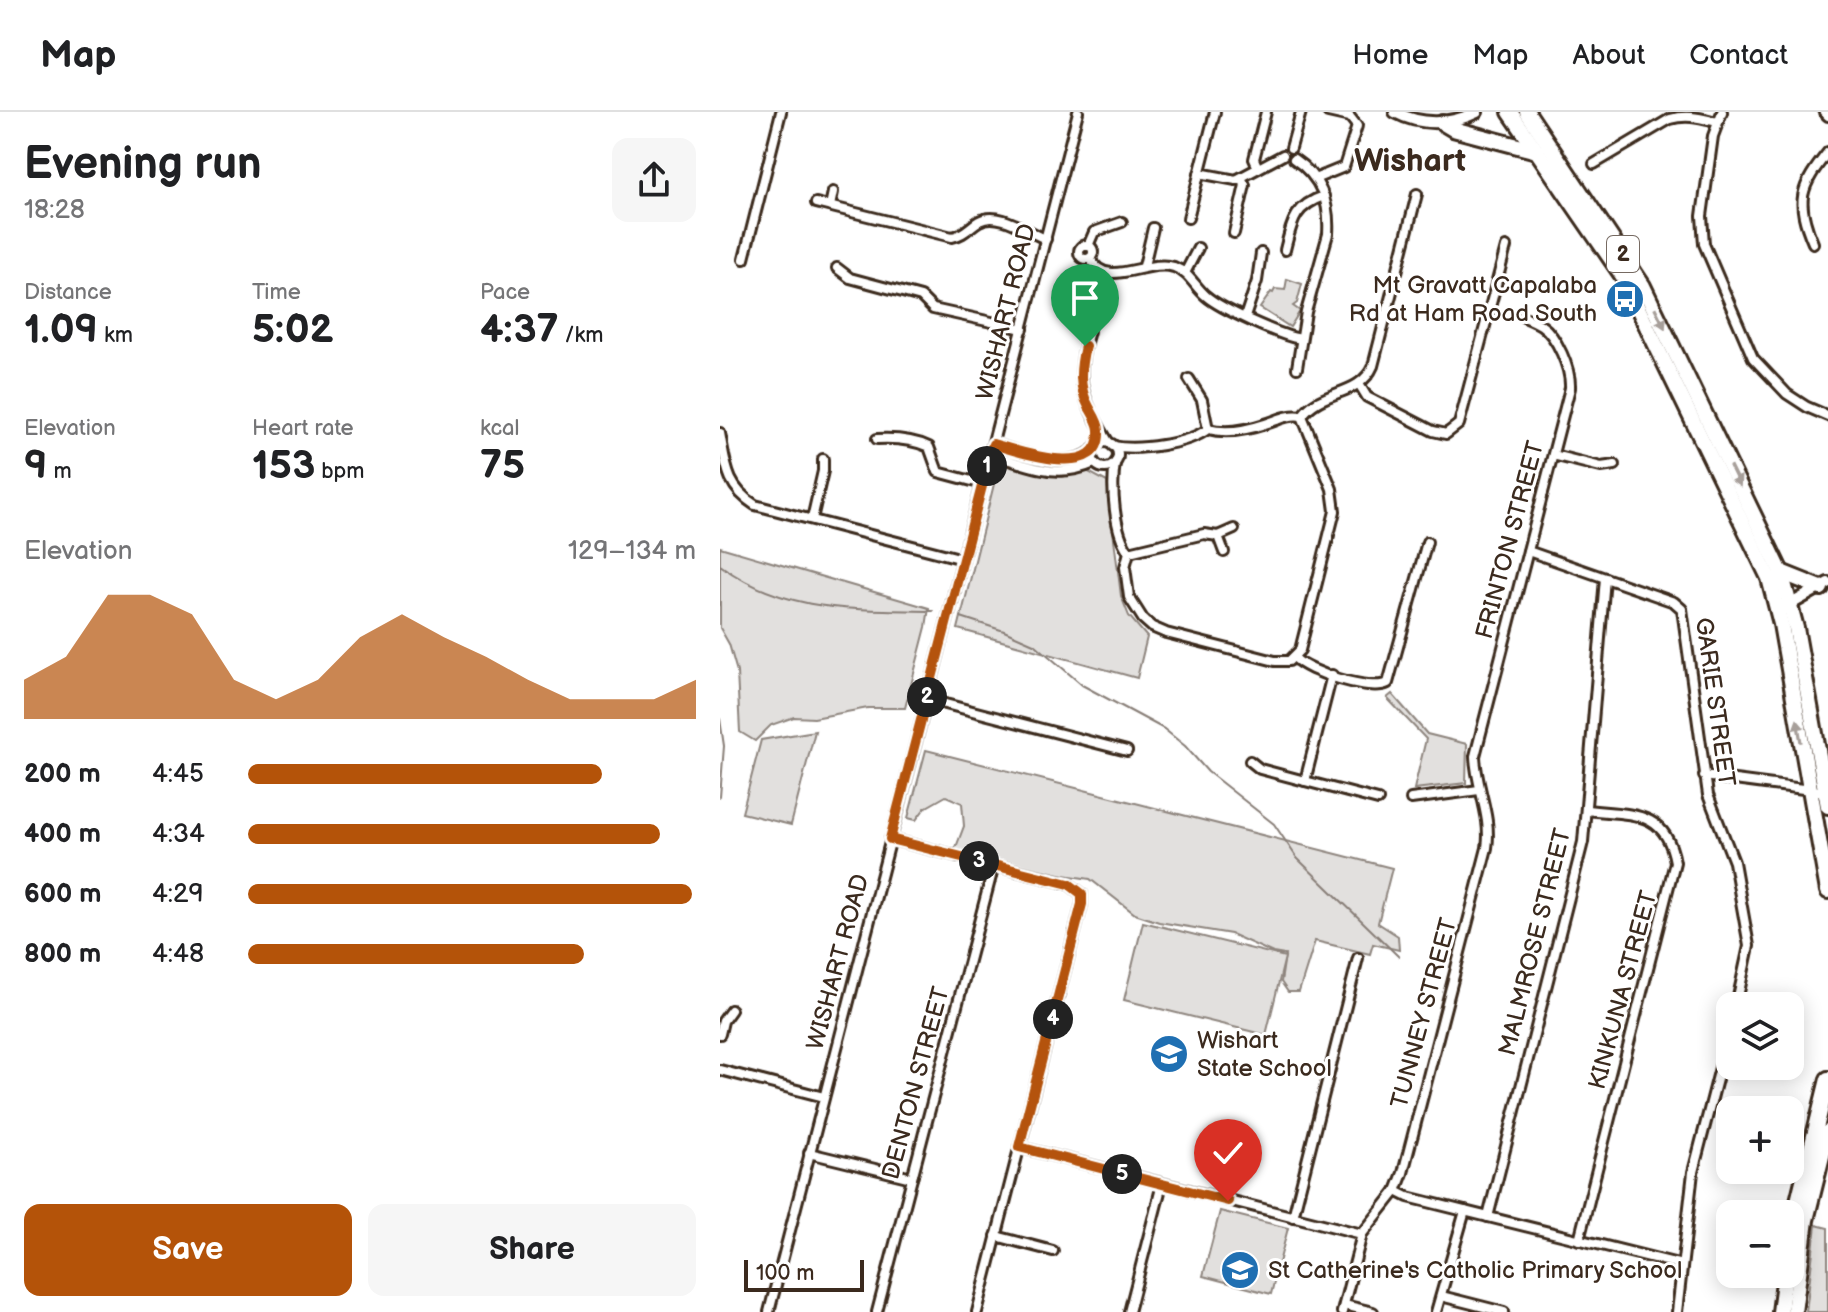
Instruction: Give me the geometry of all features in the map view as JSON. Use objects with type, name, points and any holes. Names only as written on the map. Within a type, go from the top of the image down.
[{"type":"highway","name":"2","points":[[1510,112],[1631,290],[1785,607],[1827,799]]},
{"type":"highway","name":"2","points":[[1527,112],[1643,286],[1781,572],[1810,790],[1828,891]]},
{"type":"highway","points":[[1443,123],[1453,129],[1537,151]]},
{"type":"highway","points":[[1781,572],[1824,586]]},
{"type":"highway","points":[[1799,1200],[1824,1110],[1828,1079]]},
{"type":"highway","points":[[1794,1312],[1806,1220],[1828,1132]]},
{"type":"highway","points":[[1780,1312],[1783,1288]]},
{"type":"street","points":[[744,259],[781,112]]},
{"type":"street","name":"WISHART ROAD","points":[[769,1312],[1078,112]]},
{"type":"street","points":[[1188,218],[1215,112]]},
{"type":"street","points":[[1258,168],[1254,159],[1266,112]]},
{"type":"street","points":[[1291,148],[1301,112]]},
{"type":"street","points":[[1317,178],[1344,167],[1357,126],[1350,117],[1328,112]]},
{"type":"street","points":[[1395,112],[1423,121],[1443,123],[1477,112]]},
{"type":"street","points":[[1722,112],[1717,122],[1702,216],[1704,244],[1753,358],[1787,394],[1828,416]]},
{"type":"street","points":[[1824,112],[1828,116]]},
{"type":"street","points":[[1594,164],[1670,119],[1680,116],[1717,122]]},
{"type":"street","points":[[1813,243],[1804,221],[1802,198],[1809,176],[1828,152]]},
{"type":"street","points":[[1199,173],[1232,181],[1283,155]]},
{"type":"street","points":[[1294,159],[1317,178],[1324,196],[1328,234],[1306,312],[1297,368]]},
{"type":"street","points":[[1234,233],[1245,185],[1241,178]]},
{"type":"street","points":[[830,206],[833,192]]},
{"type":"street","points":[[1302,416],[1310,404],[1359,384],[1369,376],[1417,194]]},
{"type":"street","points":[[1285,250],[1291,223],[1298,211],[1311,200],[1324,196]]},
{"type":"street","points":[[816,203],[952,237],[961,235],[982,220],[996,218],[1046,239]]},
{"type":"street","points":[[1122,222],[1091,235],[1088,246],[1082,247],[1079,253],[1083,258],[1090,258],[1094,267],[1112,275],[1144,266],[1168,265],[1185,273],[1206,297],[1278,334],[1301,339]]},
{"type":"street","points":[[1144,266],[1153,228]]},
{"type":"street","points":[[1359,384],[1367,397],[1433,431],[1446,434],[1455,429],[1459,424],[1506,247]]},
{"type":"street","points":[[1185,273],[1198,248]]},
{"type":"street","points":[[1245,317],[1257,281],[1261,253]]},
{"type":"street","points":[[837,268],[850,278],[921,297],[933,309],[1023,329]]},
{"type":"street","name":"FRINTON STREET","points":[[1479,790],[1475,756],[1479,737],[1568,398],[1570,378],[1550,333],[1524,317]]},
{"type":"street","points":[[1089,331],[1082,358],[1081,385],[1100,428],[1111,444],[1116,461],[1112,481],[1121,542],[1129,552]]},
{"type":"street","points":[[1189,379],[1202,400],[1208,429]]},
{"type":"street","points":[[1208,429],[1222,432],[1263,425],[1290,414],[1302,416]]},
{"type":"street","points":[[1129,552],[1125,567],[1129,597],[1152,627],[1275,661],[1295,658],[1300,650],[1335,511],[1332,489],[1302,416]]},
{"type":"street","points":[[1100,428],[1095,448],[1098,465],[1112,481]]},
{"type":"street","points":[[993,444],[1043,458],[1075,460],[1095,448],[1111,444],[1130,449],[1198,437],[1208,429]]},
{"type":"street","points":[[720,433],[728,476],[744,498],[755,505],[963,559]]},
{"type":"street","points":[[877,439],[895,438],[920,443],[929,447],[938,472],[983,484]]},
{"type":"street","points":[[990,454],[1060,473],[1116,461],[1130,449]]},
{"type":"street","points":[[1553,455],[1601,467],[1615,465]]},
{"type":"street","points":[[812,519],[823,459]]},
{"type":"street","points":[[1129,552],[1204,534],[1218,536],[1234,529]]},
{"type":"street","points":[[1218,536],[1224,552]]},
{"type":"street","points":[[1295,658],[1311,670],[1374,686],[1388,683],[1427,542]]},
{"type":"street","name":"GARIE STREET","points":[[1528,551],[1674,602],[1682,609],[1704,776],[1711,807],[1734,862],[1749,946],[1739,992]]},
{"type":"street","name":"MALMROSE STREET","points":[[1488,1217],[1580,860],[1605,578]]},
{"type":"street","points":[[1785,607],[1824,586]]},
{"type":"street","points":[[1305,781],[1332,675]]},
{"type":"street","points":[[926,699],[1127,751]]},
{"type":"street","points":[[1250,761],[1260,769],[1378,800]]},
{"type":"street","points":[[1704,776],[1810,790],[1827,799]]},
{"type":"street","points":[[1411,799],[1479,790]]},
{"type":"street","name":"TUNNEY STREET","points":[[1362,1234],[1396,1191],[1403,1173],[1487,848],[1488,822],[1479,790]]},
{"type":"street","name":"KINKUNA STREET","points":[[1579,1240],[1675,862],[1669,839],[1655,822],[1643,817],[1586,810]]},
{"type":"street","points":[[890,839],[1069,884],[1082,894],[1082,904],[977,1312]]},
{"type":"street","name":"DENTON STREET","points":[[877,1312],[994,865]]},
{"type":"street","points":[[1293,1217],[1358,958]]},
{"type":"street","points":[[720,1034],[723,1021],[731,1010]]},
{"type":"street","points":[[720,1070],[824,1097]]},
{"type":"street","points":[[1677,1312],[1693,1172],[1717,1080]]},
{"type":"street","points":[[1019,1147],[1362,1234],[1343,1309],[1373,1312]]},
{"type":"street","points":[[809,1153],[912,1178]]},
{"type":"street","points":[[1129,1312],[1162,1184]]},
{"type":"street","points":[[1396,1191],[1408,1197],[1682,1265]]},
{"type":"street","points":[[1436,1312],[1465,1211]]},
{"type":"street","points":[[996,1236],[1053,1251]]},
{"type":"street","points":[[1441,1296],[1504,1312]]},
{"type":"shaded area","points":[[1287,279],[1302,284],[1297,303],[1293,306],[1300,311],[1290,327],[1260,308],[1275,289],[1285,290]]},
{"type":"shaded area","points":[[1003,465],[1061,477],[1087,471],[1107,482],[1121,596],[1129,616],[1147,637],[1137,678],[958,629],[997,472]]},
{"type":"shaded area","points":[[720,547],[929,608],[905,708],[868,708],[814,718],[794,717],[771,725],[755,741],[740,732],[737,672],[729,644],[720,628]]},
{"type":"shaded area","points":[[1392,694],[1427,734],[1467,744],[1466,783],[1414,789],[1426,739],[1387,698]]},
{"type":"shaded area","points":[[815,731],[791,825],[742,813],[761,740]]},
{"type":"shaded area","points":[[926,750],[1392,868],[1378,923],[1398,936],[1399,950],[1373,944],[1370,954],[1315,941],[1299,992],[1288,992],[1281,982],[1285,955],[1273,953],[1231,934],[1159,922],[1135,914],[1090,879],[955,850],[964,826],[962,803],[946,796],[925,808],[916,820],[908,818]]},
{"type":"shaded area","points":[[1143,922],[1285,957],[1266,1035],[1124,1000]]},
{"type":"shaded area","points":[[1220,1211],[1288,1228],[1271,1294],[1203,1276]]},
{"type":"shaded area","points":[[1816,1225],[1828,1228],[1828,1312],[1806,1312]]},
{"type":"waterway","points":[[720,565],[770,593],[796,601],[849,608],[933,611]]},
{"type":"waterway","points":[[961,617],[1036,645],[1082,685],[1164,729],[1185,746],[1208,772],[1274,824],[1297,858],[1399,957]]},
{"type":"waterway","points":[[720,719],[724,746],[720,797]]},
{"type":"place","name":"Mt Gravatt Capalaba Rd at Ham Road South","points":[[1625,299]]},
{"type":"place","name":"Wishart State School","points":[[1169,1054]]},
{"type":"place","name":"St Catherine's Catholic Primary School","points":[[1240,1270]]},
{"type":"district","name":"Wishart","points":[[1410,161]]},
{"type":"route","points":[[1085,346],[1081,385],[1100,428],[1097,445],[1092,451],[1075,460],[1043,458],[993,444],[890,839],[1069,884],[1082,894],[1082,904],[1019,1147],[1228,1201]]}]
